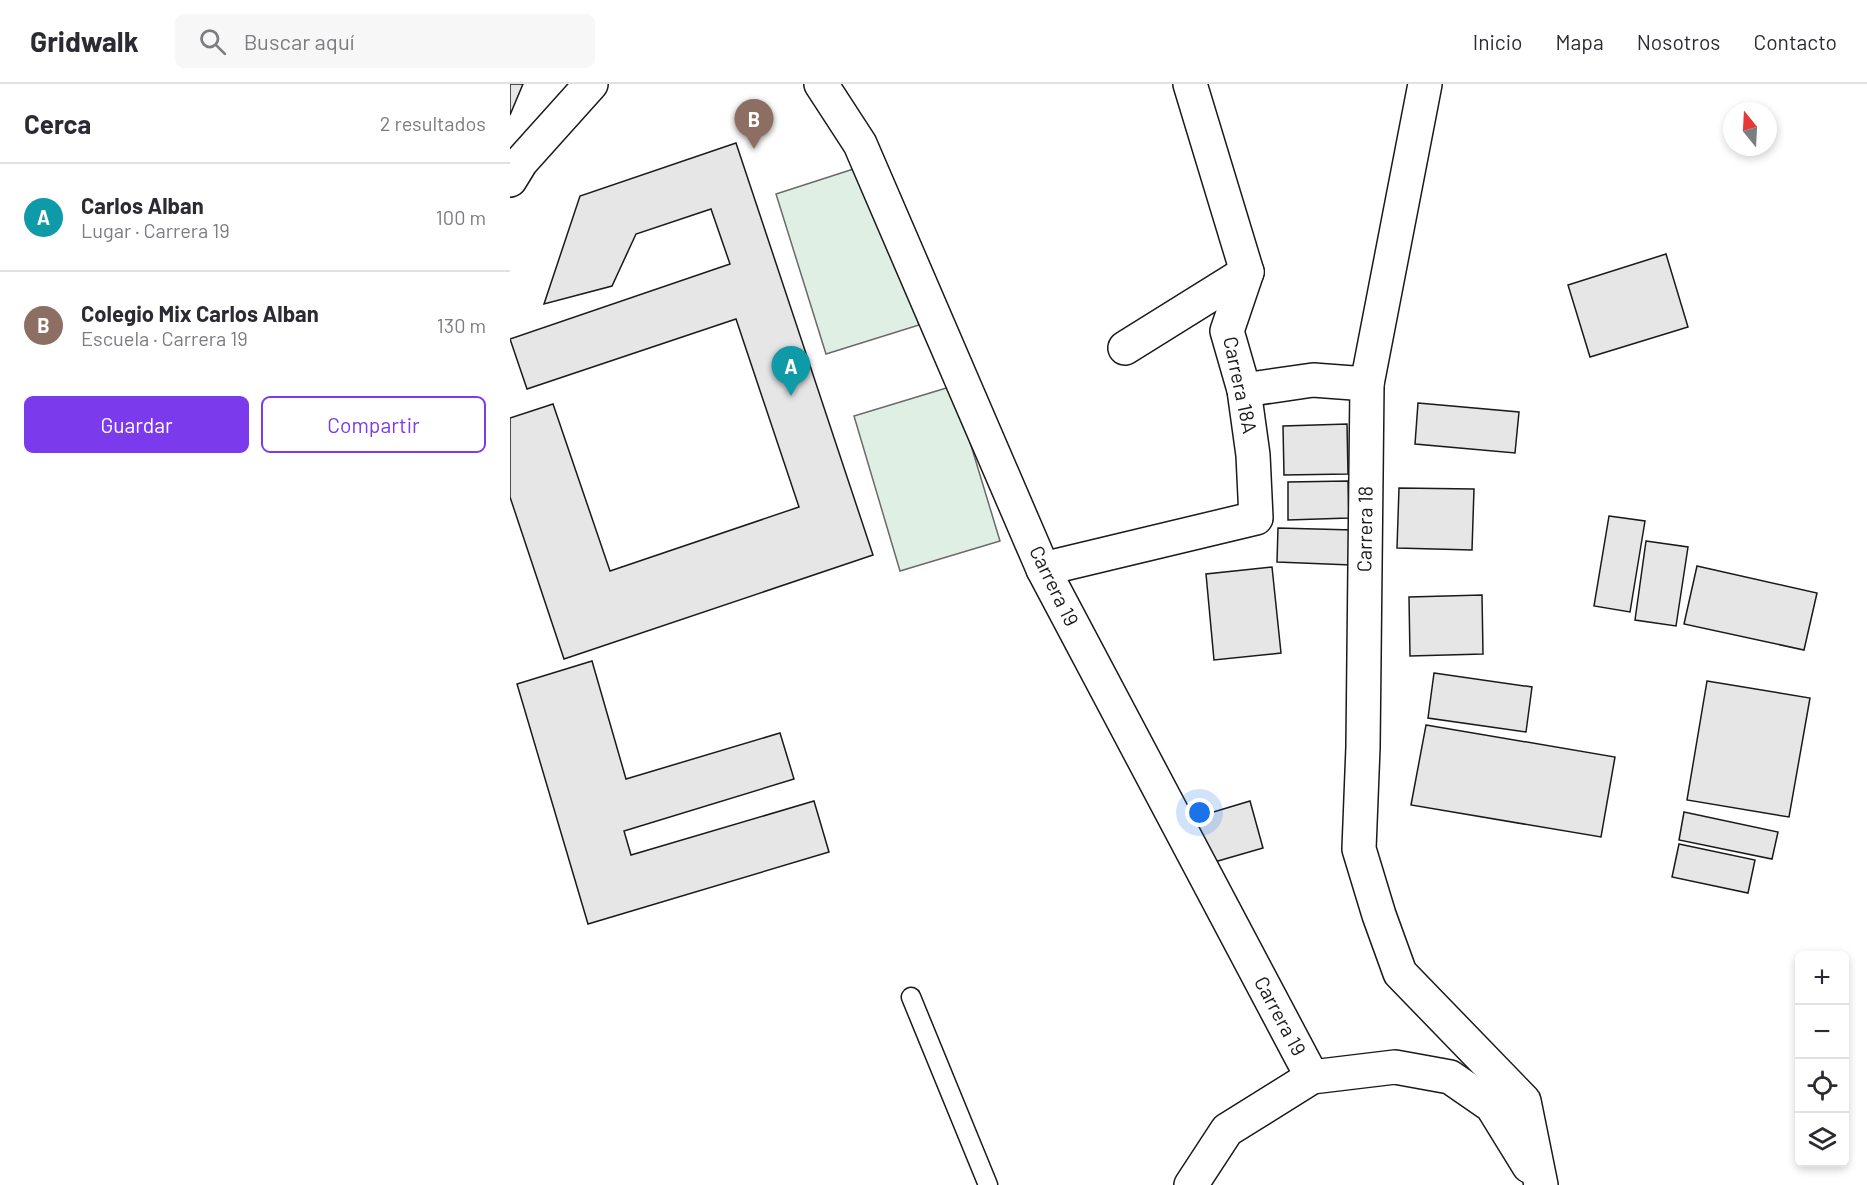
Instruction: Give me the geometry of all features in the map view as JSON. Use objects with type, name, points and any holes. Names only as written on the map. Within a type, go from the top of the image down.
[{"type":"street","points":[[510,180],[521,162],[591,84]]},
{"type":"street","name":"Carrera 19","points":[[821,84],[860,144],[1043,569],[1312,1077]]},
{"type":"street","points":[[1125,348],[1247,272],[1190,84]]},
{"type":"street","name":"Carrera 18","points":[[1425,84],[1367,384],[1363,747],[1359,849],[1400,973],[1524,1101],[1540,1185]]},
{"type":"street","name":"Carrera 18A","points":[[1043,569],[1256,518],[1253,455],[1244,390],[1227,331],[1247,272]]},
{"type":"street","points":[[1244,390],[1313,380],[1367,384]]},
{"type":"street","points":[[1191,1185],[1227,1130],[1312,1077],[1395,1067],[1450,1077],[1492,1106],[1527,1160],[1540,1185]]},
{"type":"lane","points":[[911,997],[988,1185]]},
{"type":"green space","points":[[869,164],[919,325],[826,354],[776,194]]},
{"type":"green space","points":[[953,386],[1000,541],[900,571],[854,416]]},
{"type":"building","points":[[510,84],[523,84],[510,115]]},
{"type":"building","points":[[736,143],[873,555],[564,659],[510,497],[510,418],[553,404],[610,571],[799,507],[736,319],[527,389],[510,339],[730,264],[711,209],[636,234],[612,286],[544,304],[580,196]]},
{"type":"building","points":[[1666,254],[1688,327],[1590,357],[1568,285]]},
{"type":"building","points":[[1418,403],[1519,412],[1515,453],[1415,444]]},
{"type":"building","points":[[1347,424],[1348,474],[1284,475],[1283,426]]},
{"type":"building","points":[[1348,481],[1349,518],[1288,520],[1288,482]]},
{"type":"building","points":[[1399,488],[1474,489],[1472,550],[1397,548]]},
{"type":"building","points":[[1609,516],[1645,521],[1630,612],[1594,606]]},
{"type":"building","points":[[1278,528],[1353,530],[1351,565],[1277,562]]},
{"type":"building","points":[[1646,541],[1688,547],[1676,626],[1635,620]]},
{"type":"building","points":[[1697,566],[1817,593],[1804,650],[1684,624]]},
{"type":"building","points":[[1272,567],[1281,653],[1214,660],[1206,574]]},
{"type":"building","points":[[1482,595],[1483,654],[1410,656],[1409,597]]},
{"type":"building","points":[[592,661],[626,779],[780,733],[794,779],[624,831],[631,855],[814,801],[829,852],[588,924],[517,684]]},
{"type":"building","points":[[1434,673],[1532,687],[1526,732],[1428,718]]},
{"type":"building","points":[[1707,681],[1810,698],[1789,817],[1687,800]]},
{"type":"building","points":[[1426,725],[1615,757],[1601,837],[1411,805]]},
{"type":"building","points":[[1250,801],[1263,848],[1204,865],[1190,819]]},
{"type":"building","points":[[1684,812],[1778,832],[1772,859],[1679,840]]},
{"type":"building","points":[[1679,844],[1755,860],[1748,893],[1672,877]]},
{"type":"place","name":"Colegio Mix Carlos Alban","points":[[754,149]]},
{"type":"place","name":"Carlos Alban","points":[[791,396]]}]
